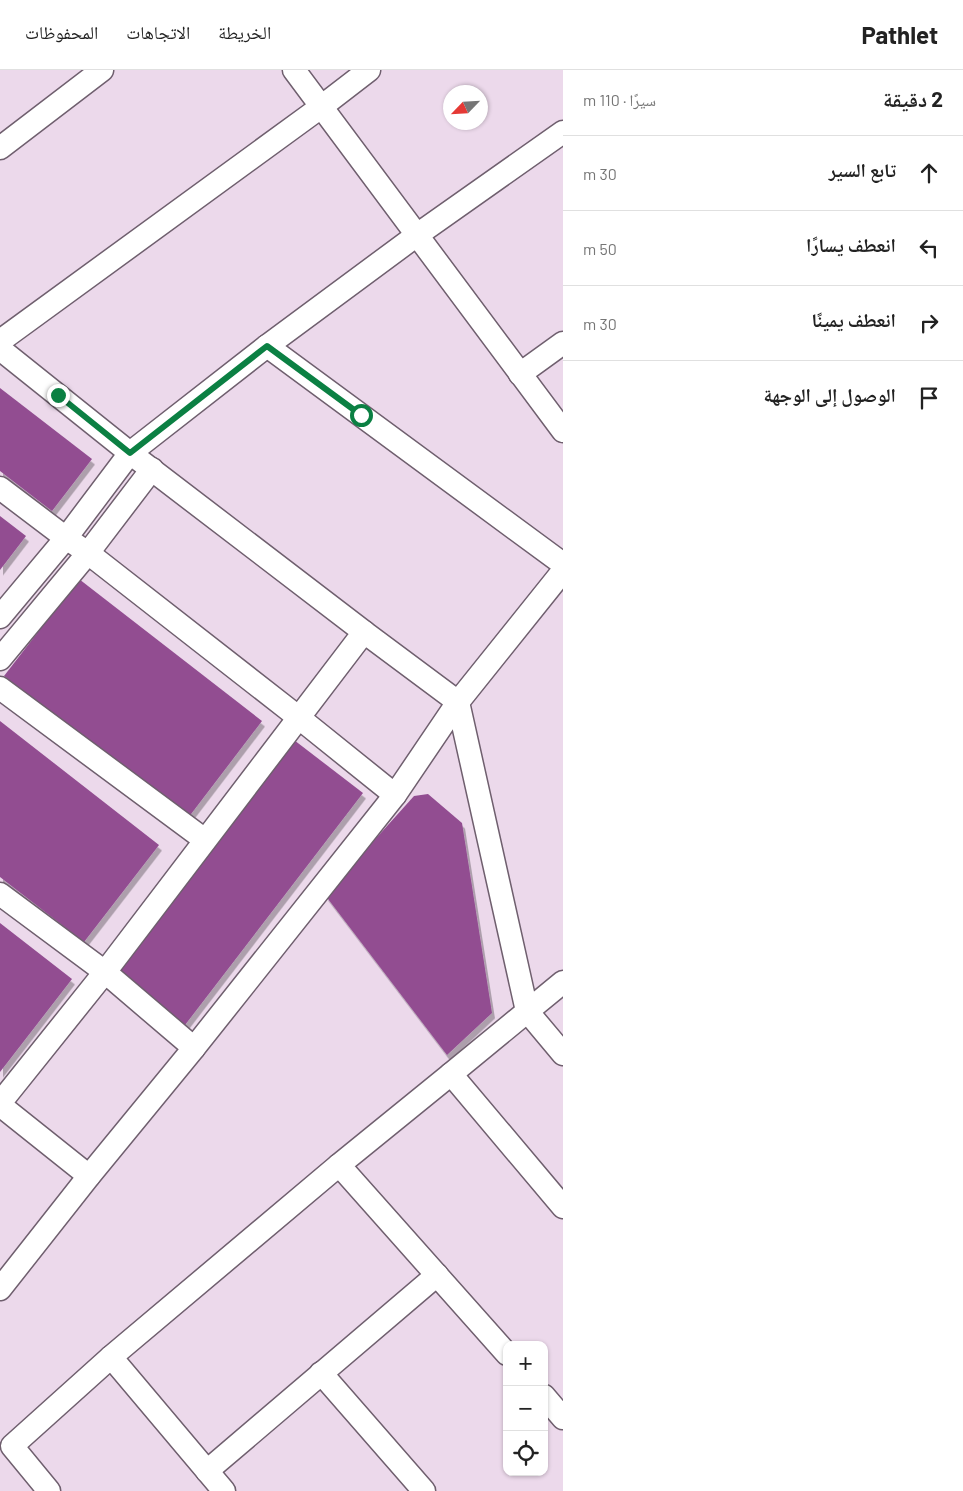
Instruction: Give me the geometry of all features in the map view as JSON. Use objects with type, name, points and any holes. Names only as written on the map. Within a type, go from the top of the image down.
[{"type":"street","points":[[0,148],[102,70]]},
{"type":"street","points":[[294,70],[563,431]]},
{"type":"street","points":[[0,342],[369,70]]},
{"type":"street","points":[[0,616],[66,538],[130,453],[267,346],[417,235],[563,132]]},
{"type":"street","points":[[520,374],[563,343]]},
{"type":"street","points":[[267,346],[563,564]]},
{"type":"street","points":[[0,348],[130,453],[458,702],[527,1011],[563,1054]]},
{"type":"street","points":[[0,659],[88,553],[152,469]]},
{"type":"street","points":[[0,488],[88,553],[395,795]]},
{"type":"street","points":[[0,1289],[395,795],[458,702],[563,571]]},
{"type":"street","points":[[89,1176],[0,1104],[105,972],[364,632]]},
{"type":"street","points":[[0,688],[205,840]]},
{"type":"street","points":[[0,894],[105,972],[194,1048]]},
{"type":"street","points":[[49,1491],[6,1451],[111,1357],[339,1165],[563,982]]},
{"type":"street","points":[[451,1074],[563,1206]]},
{"type":"street","points":[[339,1165],[503,1349]]},
{"type":"street","points":[[207,1471],[437,1275]]},
{"type":"street","points":[[111,1357],[224,1491]]},
{"type":"street","points":[[321,1373],[424,1491]]},
{"type":"street","points":[[548,1401],[563,1418]]},
{"type":"building","points":[[0,388],[92,459],[52,511],[0,471]]},
{"type":"building","points":[[0,516],[26,536],[0,570]]},
{"type":"building","points":[[79,579],[262,721],[188,818],[4,676]]},
{"type":"building","points":[[0,721],[159,845],[84,942],[0,877]]},
{"type":"building","points":[[294,740],[363,793],[185,1025],[116,972]]},
{"type":"building","points":[[428,794],[462,823],[492,1013],[447,1055],[325,895],[414,796]]},
{"type":"building","points":[[0,923],[72,979],[0,1072]]},
{"type":"route","points":[[58,395],[130,453],[267,346],[361,415]]}]
